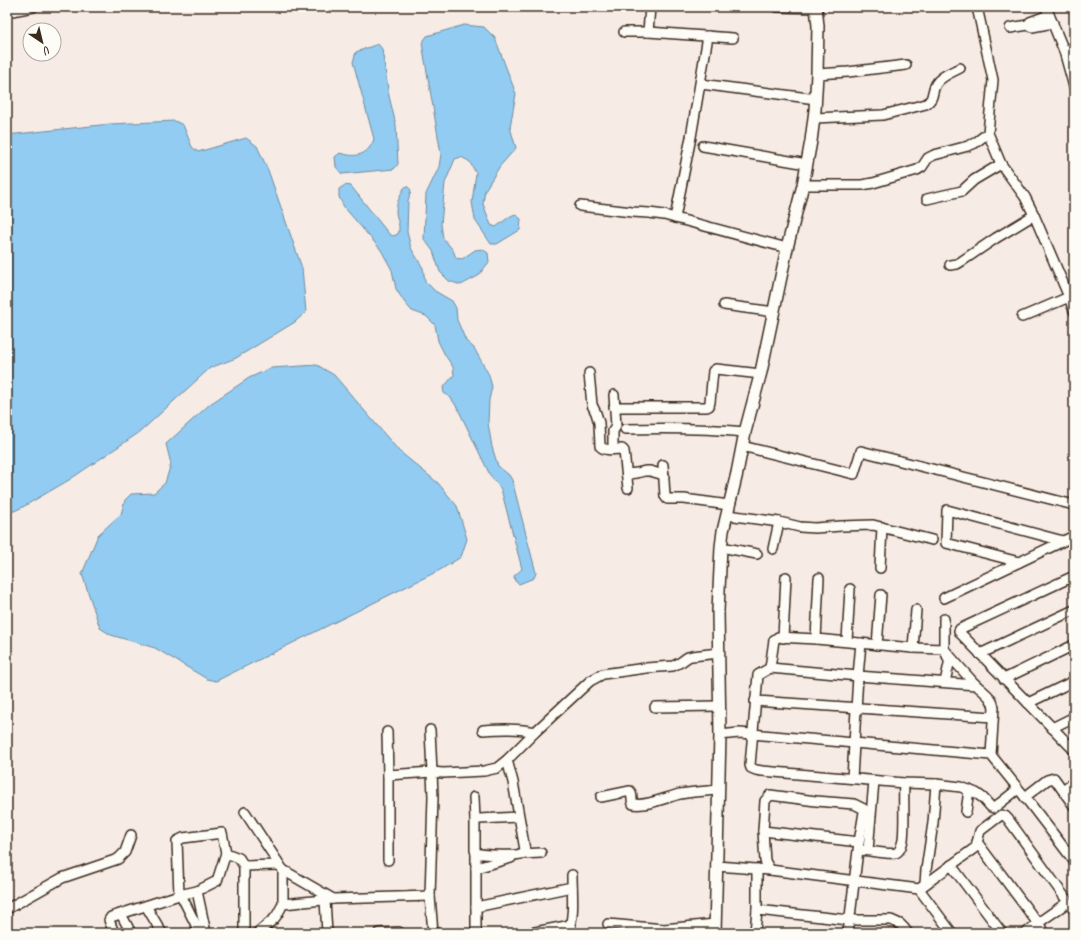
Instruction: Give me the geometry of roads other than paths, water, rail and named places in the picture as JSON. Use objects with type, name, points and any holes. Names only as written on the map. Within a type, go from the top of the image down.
[{"type":"street","points":[[7,12],[33,7]]},
{"type":"street","points":[[648,32],[650,7]]},
{"type":"street","points":[[608,924],[664,929],[715,929],[720,735],[719,604],[723,531],[745,432],[761,374],[787,248],[803,185],[816,98],[818,26],[816,8],[777,7]]},
{"type":"street","points":[[977,7],[994,80],[988,133],[1001,164],[1024,197],[1034,215],[1074,311]]},
{"type":"street","points":[[1010,28],[1028,25],[1032,27],[1050,15],[1064,51],[1074,87]]},
{"type":"street","points":[[624,32],[648,32],[733,38]]},
{"type":"street","points":[[675,218],[701,84],[708,36]]},
{"type":"street","points":[[1064,51],[1074,47]]},
{"type":"street","points":[[817,74],[906,65]]},
{"type":"street","points":[[814,118],[883,115],[926,104],[933,97],[937,82],[960,68]]},
{"type":"street","points":[[701,84],[816,98]]},
{"type":"street","points":[[803,185],[862,185],[917,170],[922,167],[928,158],[968,146],[975,143],[988,133]]},
{"type":"street","points":[[703,146],[807,164]]},
{"type":"street","points":[[927,199],[962,191],[974,180],[1001,164]]},
{"type":"street","points":[[580,206],[649,213],[675,218],[787,248]]},
{"type":"street","points":[[950,265],[957,264],[1034,215]]},
{"type":"street","points":[[1022,317],[1069,297]]},
{"type":"street","points":[[724,305],[774,312]]},
{"type":"street","points":[[614,407],[707,407],[709,406],[710,402],[714,371],[716,369],[761,374]]},
{"type":"street","points":[[589,372],[592,405],[599,423],[600,446],[602,449],[622,449],[624,451],[628,488]]},
{"type":"street","points":[[614,395],[616,426],[613,431],[614,449]]},
{"type":"street","points":[[625,429],[722,429],[745,432]]},
{"type":"street","points":[[742,446],[854,474],[861,450],[1074,505]]},
{"type":"street","points":[[663,464],[665,496],[667,499],[684,499],[800,527],[815,528],[873,525],[932,540]]},
{"type":"street","points":[[627,474],[650,471],[664,475]]},
{"type":"street","points":[[1019,562],[946,543],[947,510],[1063,541]]},
{"type":"street","points":[[773,549],[779,522]]},
{"type":"street","points":[[880,568],[882,527]]},
{"type":"street","points":[[944,598],[1074,536]]},
{"type":"street","points":[[721,548],[757,554]]},
{"type":"street","points":[[1074,576],[960,629],[959,632],[1074,750]]},
{"type":"street","points":[[783,638],[786,577]]},
{"type":"street","points":[[816,639],[819,578]]},
{"type":"street","points":[[847,642],[850,589]]},
{"type":"street","points":[[877,645],[881,595]]},
{"type":"street","points":[[913,648],[916,610]]},
{"type":"street","points":[[980,654],[1074,610]]},
{"type":"street","points":[[944,618],[944,650],[949,660],[945,682]]},
{"type":"street","points":[[770,668],[774,640],[778,637],[944,650],[992,700],[994,707],[991,755],[1025,796],[1074,861]]},
{"type":"street","points":[[852,778],[861,643]]},
{"type":"street","points":[[1004,679],[1074,645]]},
{"type":"street","points":[[388,775],[484,771],[497,768],[590,681],[603,674],[673,666],[688,657],[719,653]]},
{"type":"street","points":[[976,685],[770,668],[758,674],[752,734],[751,768],[762,771],[961,787],[982,798],[994,808],[1018,788]]},
{"type":"street","points":[[1028,703],[1074,681]]},
{"type":"street","points":[[755,700],[993,717]]},
{"type":"street","points":[[654,707],[719,706]]},
{"type":"street","points":[[1052,728],[1074,717]]},
{"type":"street","points":[[483,730],[508,729],[535,732]]},
{"type":"street","points":[[430,730],[433,797],[430,896],[433,933]]},
{"type":"street","points":[[387,732],[388,860]]},
{"type":"street","points":[[720,735],[739,733],[991,755]]},
{"type":"street","points":[[476,868],[514,857],[525,850],[513,782],[507,760]]},
{"type":"street","points":[[1025,796],[1051,778],[1054,778],[1074,806]]},
{"type":"street","points":[[848,933],[854,881],[862,848],[874,781]]},
{"type":"street","points":[[1063,790],[1074,782]]},
{"type":"street","points":[[763,831],[890,854],[896,853],[900,849],[903,840],[904,783]]},
{"type":"street","points":[[936,784],[933,823],[922,886],[952,933]]},
{"type":"street","points":[[601,797],[630,791],[632,794],[632,803],[636,805],[681,794],[718,790]]},
{"type":"street","points":[[966,812],[969,790]]},
{"type":"street","points":[[770,870],[765,861],[763,831],[765,801],[770,795],[854,804],[864,809],[862,848]]},
{"type":"street","points":[[474,797],[476,933]]},
{"type":"street","points":[[245,812],[281,868],[329,899]]},
{"type":"street","points":[[717,866],[770,870],[854,881],[922,886],[976,847],[980,831],[1001,815],[1005,816],[1074,910]]},
{"type":"street","points":[[475,820],[519,817]]},
{"type":"street","points":[[114,933],[109,920],[111,917],[180,895],[197,891],[217,881],[227,853],[221,833],[183,838],[178,840],[177,843],[180,895],[200,933]]},
{"type":"street","points":[[7,909],[62,878],[118,859],[125,852],[131,835]]},
{"type":"street","points":[[977,842],[1045,933]]},
{"type":"street","points":[[227,853],[239,858],[244,866],[244,933]]},
{"type":"street","points":[[476,853],[541,853]]},
{"type":"street","points":[[951,865],[1002,933]]},
{"type":"street","points":[[244,866],[281,868]]},
{"type":"street","points":[[257,933],[278,915],[283,904],[281,868]]},
{"type":"street","points":[[757,869],[756,910],[758,932]]},
{"type":"street","points":[[530,933],[570,929],[572,918],[572,875]]},
{"type":"street","points":[[476,907],[572,886]]},
{"type":"street","points":[[197,891],[206,933]]},
{"type":"street","points":[[283,904],[329,899],[430,896]]},
{"type":"street","points":[[326,933],[329,899]]},
{"type":"street","points":[[1026,933],[1068,902]]},
{"type":"street","points":[[146,906],[162,933]]},
{"type":"street","points":[[756,910],[849,920],[891,920],[900,924],[908,933]]},
{"type":"street","points":[[121,914],[131,933]]},
{"type":"street","points":[[379,933],[399,929]]},
{"type":"water","points":[[464,25],[484,27],[495,38],[516,94],[510,127],[516,148],[500,166],[485,190],[483,204],[491,225],[496,227],[515,214],[521,219],[520,230],[497,244],[491,244],[475,220],[472,202],[476,173],[469,161],[461,157],[455,159],[445,183],[441,224],[443,238],[453,250],[456,258],[462,259],[475,250],[482,249],[488,253],[489,262],[478,276],[461,285],[449,281],[440,272],[433,251],[424,239],[426,194],[439,167],[441,154],[422,43],[427,36]]},
{"type":"water","points":[[378,44],[382,49],[389,96],[396,125],[398,164],[394,169],[342,174],[336,167],[335,157],[340,153],[346,155],[356,155],[365,152],[374,139],[353,62],[356,52]]},
{"type":"water","points":[[175,121],[183,125],[192,147],[198,152],[246,138],[257,146],[268,170],[302,268],[306,312],[295,322],[236,358],[210,368],[140,432],[69,480],[21,508],[7,514],[7,135],[110,124]]},
{"type":"water","points":[[345,185],[351,186],[389,234],[393,236],[398,234],[399,231],[396,212],[398,200],[404,188],[407,186],[411,190],[408,201],[407,232],[411,248],[423,268],[425,281],[435,291],[452,301],[456,308],[457,320],[466,341],[474,348],[489,375],[492,387],[489,400],[488,423],[492,447],[498,466],[509,475],[512,480],[536,573],[534,578],[519,584],[515,581],[514,576],[522,569],[501,489],[490,475],[458,409],[451,398],[444,393],[443,388],[454,375],[453,367],[438,341],[435,325],[426,316],[412,311],[396,289],[392,270],[381,250],[344,207],[339,197],[339,189]]},
{"type":"water","points":[[317,365],[334,375],[399,451],[438,483],[457,506],[467,539],[461,557],[440,570],[216,681],[207,679],[155,648],[111,635],[100,628],[82,574],[98,535],[121,514],[125,500],[131,494],[154,493],[165,483],[171,464],[166,444],[210,404],[249,378],[271,368]]}]
